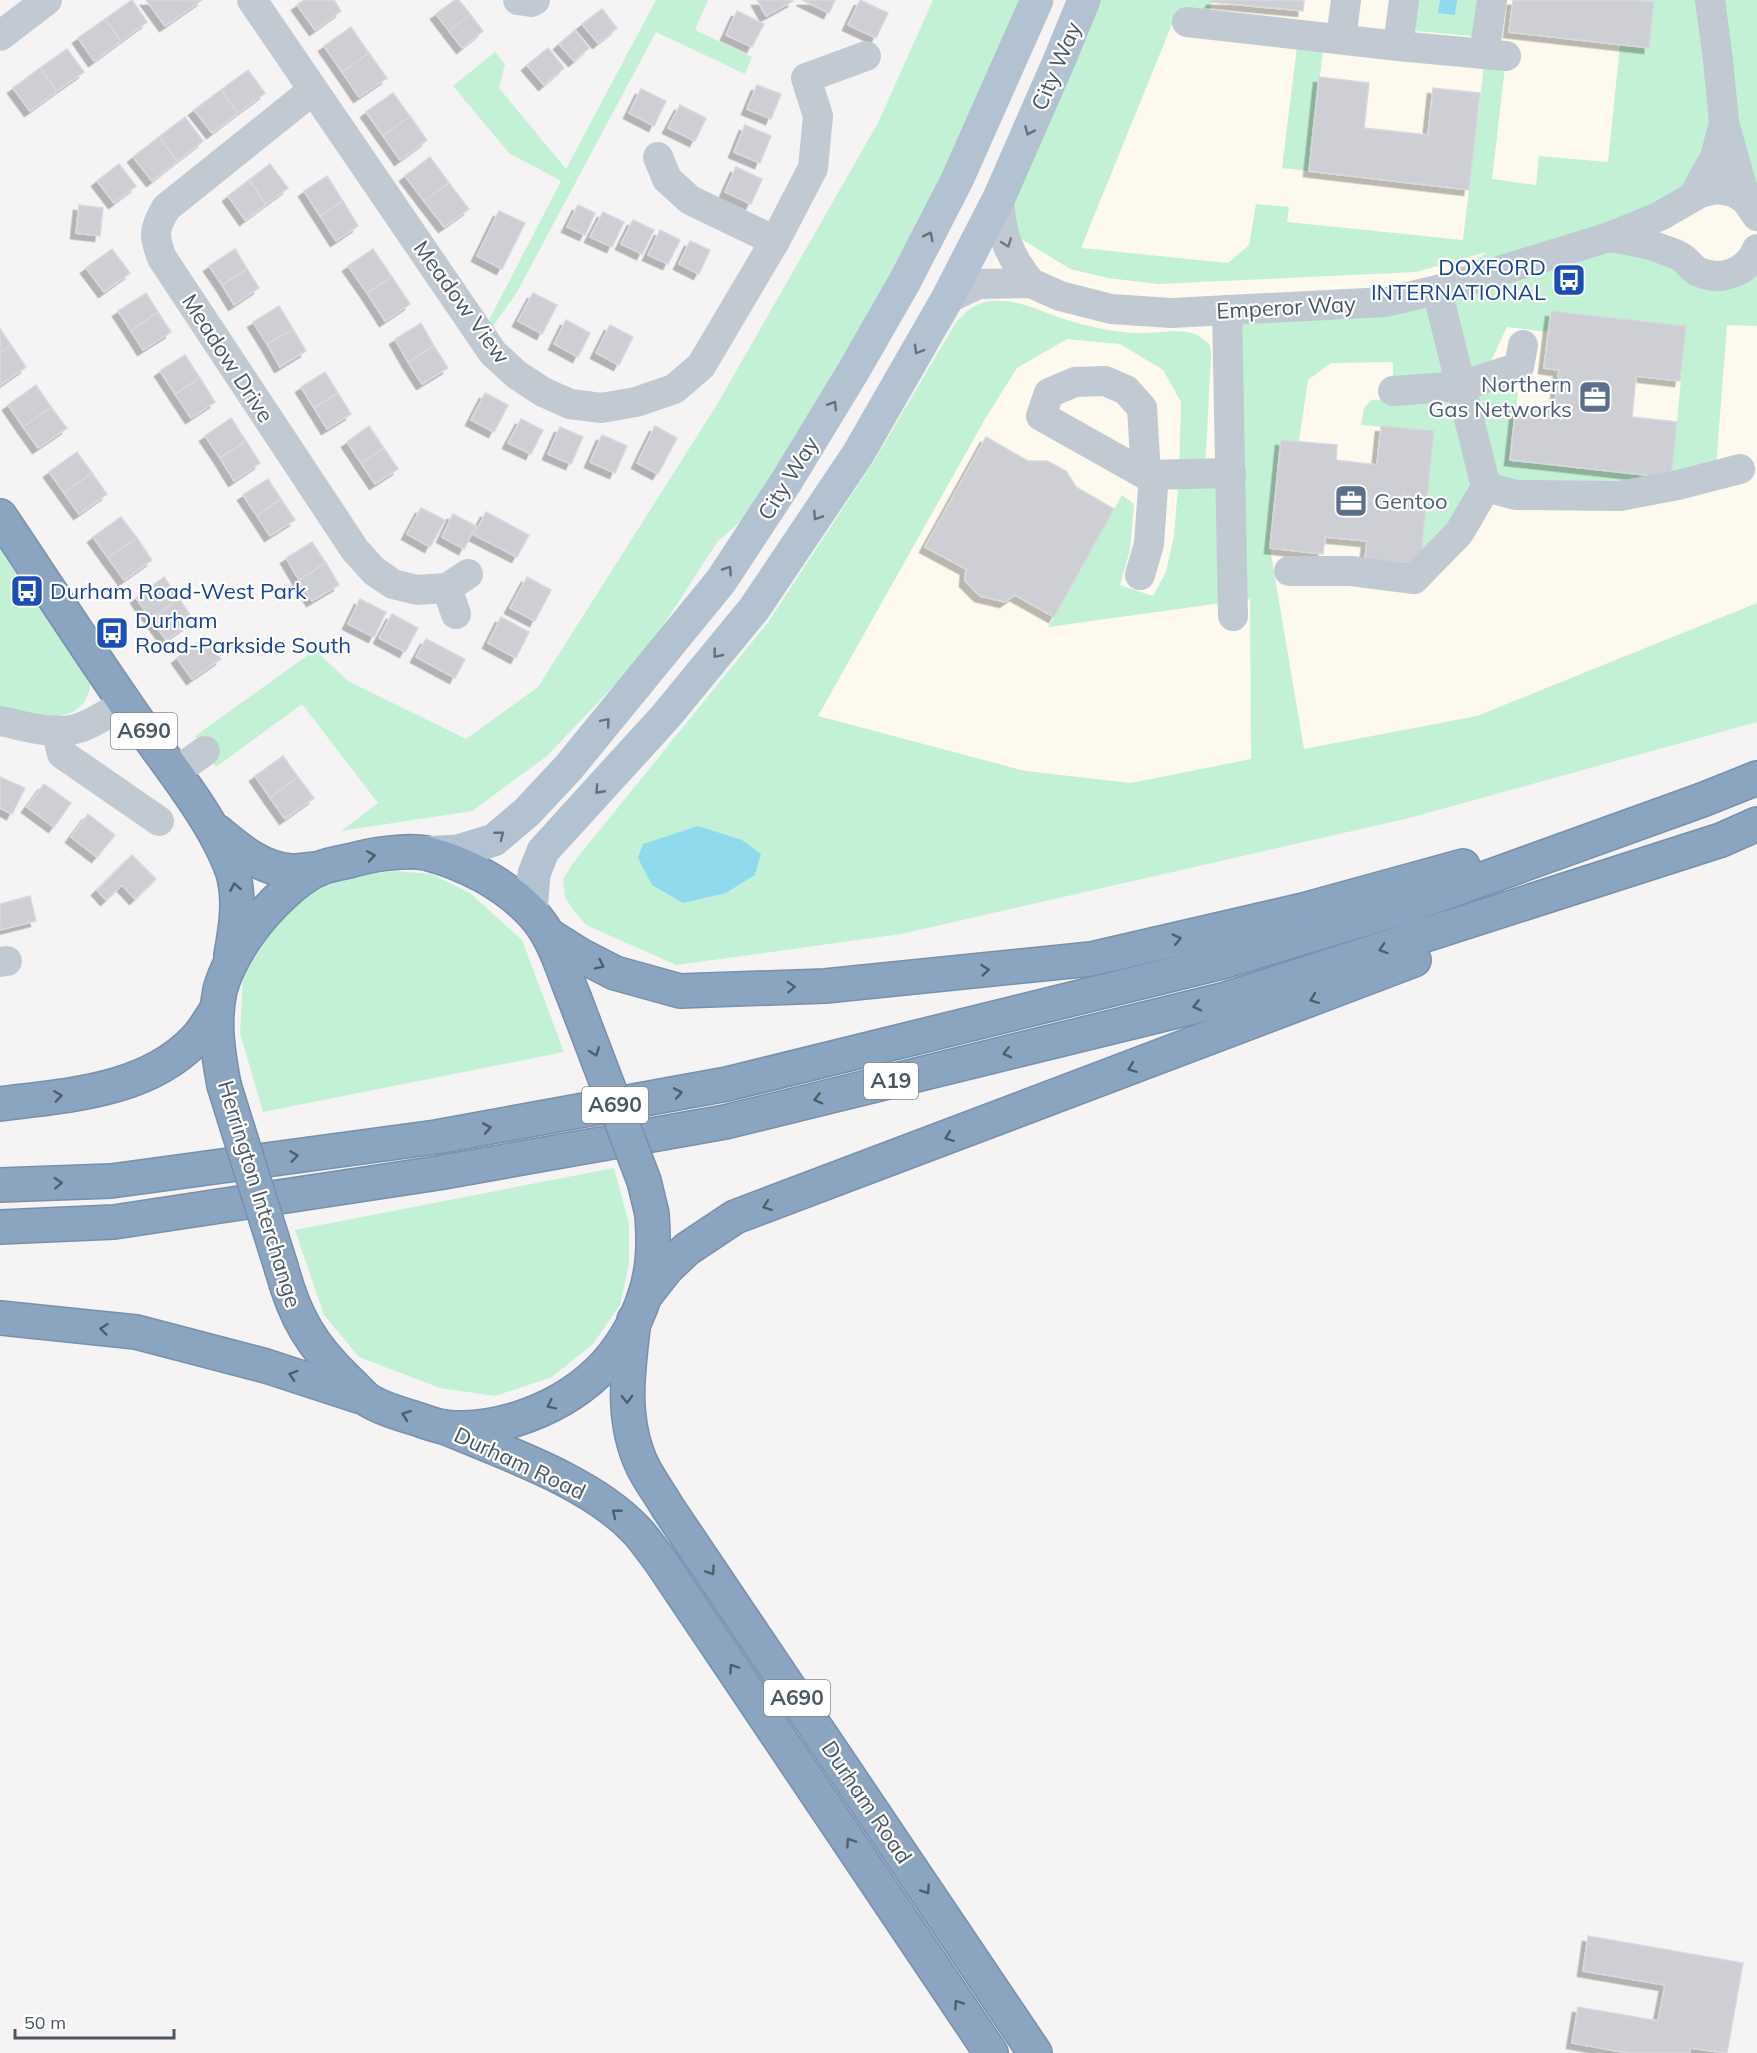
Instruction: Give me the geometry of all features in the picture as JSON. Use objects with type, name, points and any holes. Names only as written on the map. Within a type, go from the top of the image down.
[{"type":"highway","name":"A690","points":[[0,516],[210,825],[232,871],[237,901],[236,930],[229,966]]},
{"type":"highway","name":"A19","points":[[0,1185],[111,1180],[424,1138],[727,1084],[1222,962],[1411,905],[1757,778]]},
{"type":"highway","name":"Herrington Interchange","points":[[541,924],[574,997],[644,1181],[652,1214],[654,1254],[640,1308],[620,1347],[580,1388],[556,1404],[502,1423],[473,1428],[444,1427],[368,1400],[317,1348],[298,1319],[290,1300],[224,1085],[216,1045],[217,1010],[221,988],[229,966],[262,914],[278,898],[319,869],[365,856],[424,853],[472,870],[501,886],[541,924],[580,955],[615,973],[680,992],[825,986],[1091,959],[1303,910],[1702,800]]},
{"type":"highway","name":"A19","points":[[0,1227],[114,1222],[438,1173],[725,1122],[1226,999],[1720,840],[1757,824]]},
{"type":"highway","name":"A690","points":[[210,825],[249,858],[263,864],[289,871],[319,869]]},
{"type":"highway","points":[[640,1308],[667,1268],[687,1249],[735,1217],[1281,1012],[1720,840]]},
{"type":"highway","points":[[0,1104],[96,1090],[139,1077],[173,1059],[196,1040],[217,1010]]},
{"type":"highway","name":"Durham Road","points":[[640,1308],[626,1380],[627,1411],[643,1466],[668,1508],[1035,2053]]},
{"type":"highway","points":[[0,1318],[136,1332],[266,1366],[368,1400]]},
{"type":"highway","name":"Durham Road","points":[[444,1427],[574,1485],[636,1529],[666,1569],[991,2053]]},
{"type":"main road","name":"City Way","points":[[424,853],[458,851],[494,840],[527,812],[569,767],[721,581],[848,381],[905,281],[957,180],[1037,0]]},
{"type":"main road","name":"City Way","points":[[541,924],[534,874],[543,852],[666,716],[754,609],[858,453],[948,299],[999,198],[1084,0]]},
{"type":"street","name":"Meadow View","points":[[252,0],[493,353],[517,375],[543,392],[570,404],[601,408],[636,402],[674,389],[700,366],[775,241],[813,168],[818,116],[806,78],[866,56]]},
{"type":"street","points":[[518,0],[531,2],[535,0]]},
{"type":"street","points":[[1341,39],[1346,0]]},
{"type":"street","points":[[1398,46],[1404,0]]},
{"type":"street","points":[[1187,22],[1495,55],[1492,0]]},
{"type":"street","points":[[1710,0],[1724,122],[1742,187],[1755,212]]},
{"type":"street","points":[[0,36],[38,3]]},
{"type":"street","name":"Meadow Drive","points":[[313,90],[166,208],[156,224],[154,238],[162,258],[355,550],[374,571],[393,584],[417,590],[457,592]]},
{"type":"street","points":[[1681,256],[1675,243],[1674,228],[1677,216],[1690,200],[1715,157],[1724,122]]},
{"type":"street","points":[[658,156],[668,179],[690,200],[775,241]]},
{"type":"street","name":"Emperor Way","points":[[999,198],[1000,222],[1006,244],[1016,265],[1031,283],[1059,296],[1111,309],[1172,313],[1386,302],[1437,290],[1609,237],[1690,200],[1700,193],[1717,189],[1734,192],[1755,212]]},
{"type":"street","name":"Emperor Way","points":[[1609,237],[1652,245],[1681,256],[1696,271],[1708,275],[1729,274],[1753,258]]},
{"type":"street","name":"Emperor Way","points":[[948,299],[978,284],[1031,283]]},
{"type":"street","points":[[1289,571],[1351,571],[1414,579],[1459,533],[1486,487],[1437,290]]},
{"type":"street","points":[[1227,310],[1232,472],[1233,616]]},
{"type":"street","points":[[1393,391],[1461,386],[1519,367],[1523,345]]},
{"type":"street","points":[[1486,487],[1516,495],[1620,496],[1740,469]]},
{"type":"street","points":[[1140,575],[1149,544],[1150,475],[1232,472]]},
{"type":"street","points":[[0,721],[56,730],[81,728],[125,703]]},
{"type":"street","points":[[56,730],[62,754],[159,821]]},
{"type":"street","points":[[174,773],[205,751]]},
{"type":"shaded area","points":[[1099,0],[1757,0],[1757,603],[1477,716],[1131,783],[1025,771],[818,716],[872,464],[963,313],[976,305],[992,301],[989,270]]},
{"type":"green space","points":[[656,0],[708,0],[695,30],[752,57],[745,74],[656,32],[517,292],[492,328],[487,324],[561,181],[509,153],[453,86],[495,52],[505,64],[499,88],[566,169]]},
{"type":"green space","points":[[933,0],[1037,0],[786,482],[718,541],[645,653],[547,756],[472,811],[341,831],[378,803],[302,704],[216,767],[195,736],[315,650],[348,681],[466,739],[538,687],[718,403],[878,123]]},
{"type":"green space","points":[[1099,0],[1212,0],[1210,12],[1188,9],[1172,24],[1081,248],[1228,263],[1249,245],[1256,204],[1289,207],[1287,222],[1463,240],[1484,65],[1505,67],[1492,179],[1536,185],[1539,156],[1608,162],[1620,45],[1649,48],[1654,3],[1634,0],[1757,0],[1757,213],[1735,162],[1706,175],[1610,237],[1696,271],[1757,260],[1757,326],[1727,325],[1716,467],[1638,486],[1497,482],[1420,564],[1434,431],[1361,425],[1364,408],[1371,400],[1393,399],[1393,362],[1331,363],[1308,380],[1299,441],[1281,440],[1270,548],[1304,749],[1477,716],[1757,603],[1757,722],[1409,818],[901,934],[676,965],[586,925],[565,897],[563,879],[573,863],[769,621],[872,464],[955,324],[967,311],[981,303],[1003,301],[1021,304],[1072,322],[1108,330],[1136,333],[1181,331],[1197,335],[1210,345],[1211,355],[1205,473],[1230,473],[1227,310],[1437,290],[1487,252],[1416,272],[1158,284],[1108,278],[1070,269],[1018,237],[1013,206]],"holes":[[[1551,311],[1686,326],[1677,422],[1510,460],[1518,392],[1485,388],[1490,363],[1507,327],[1548,332]],[[1067,339],[1120,344],[1163,370],[1181,402],[1174,535],[1166,572],[1153,596],[1120,585],[1130,550],[1134,504],[1122,495],[1048,627],[1250,599],[1251,759],[1131,783],[1025,771],[818,716],[985,419],[1017,368]],[[761,854],[755,875],[726,893]]]},
{"type":"green space","points":[[1418,0],[1477,0],[1472,36],[1415,31]]},
{"type":"green space","points":[[1297,47],[1323,50],[1309,171],[1282,168]]},
{"type":"green space","points":[[0,538],[91,680],[87,696],[80,707],[70,713],[57,716],[43,715],[0,708]]},
{"type":"green space","points":[[396,871],[431,874],[470,893],[522,940],[564,1052],[263,1112],[240,1033],[243,977],[277,922],[323,884]]},
{"type":"green space","points":[[614,1168],[629,1224],[629,1264],[620,1305],[593,1344],[552,1377],[495,1396],[440,1388],[359,1357],[324,1315],[295,1230]]},
{"type":"water","points":[[1440,0],[1457,0],[1455,15],[1438,13]]},
{"type":"water","points":[[698,826],[742,840],[761,854],[755,875],[726,893],[683,903],[652,885],[638,858],[643,844]]},
{"type":"building","points":[[132,0],[147,22],[121,41],[105,19]]},
{"type":"building","points":[[146,0],[202,0],[165,26]]},
{"type":"building","points":[[304,0],[334,0],[341,11],[315,30],[297,5]]},
{"type":"building","points":[[455,0],[459,0],[470,14],[449,31],[436,14]]},
{"type":"building","points":[[757,0],[793,0],[793,1],[766,16]]},
{"type":"building","points":[[802,0],[835,0],[829,13]]},
{"type":"building","points":[[860,0],[888,13],[876,38],[848,25]]},
{"type":"building","points":[[1212,0],[1304,0],[1303,11],[1211,2]]},
{"type":"building","points":[[1513,0],[1654,2],[1649,48],[1509,32]]},
{"type":"building","points":[[602,9],[617,28],[598,43],[582,24]]},
{"type":"building","points":[[737,11],[764,24],[752,47],[726,35]]},
{"type":"building","points":[[470,14],[483,31],[462,48],[449,31]]},
{"type":"building","points":[[105,19],[121,41],[94,61],[78,38]]},
{"type":"building","points":[[351,27],[369,53],[342,72],[324,46]]},
{"type":"building","points":[[575,30],[589,48],[574,61],[559,44]]},
{"type":"building","points":[[548,48],[564,68],[544,85],[527,65]]},
{"type":"building","points":[[67,49],[84,72],[57,91],[40,68]]},
{"type":"building","points":[[369,53],[387,78],[359,97],[342,72]]},
{"type":"building","points":[[40,68],[57,91],[30,111],[13,88]]},
{"type":"building","points":[[248,70],[265,93],[238,113],[221,90]]},
{"type":"building","points":[[1319,77],[1369,83],[1364,128],[1428,135],[1433,88],[1480,93],[1469,190],[1309,171]]},
{"type":"building","points":[[757,85],[781,94],[771,119],[747,109]]},
{"type":"building","points":[[641,89],[666,101],[654,126],[629,113]]},
{"type":"building","points":[[221,90],[238,113],[212,133],[194,110]]},
{"type":"building","points":[[393,93],[410,116],[383,136],[366,112]]},
{"type":"building","points":[[680,105],[706,118],[695,141],[668,128]]},
{"type":"building","points":[[410,116],[427,140],[400,160],[383,136]]},
{"type":"building","points":[[185,117],[203,141],[177,161],[159,137]]},
{"type":"building","points":[[745,125],[771,136],[760,163],[734,152]]},
{"type":"building","points":[[159,137],[177,161],[152,181],[133,157]]},
{"type":"building","points":[[430,157],[449,183],[424,201],[405,176]]},
{"type":"building","points":[[119,164],[136,186],[114,203],[97,181]]},
{"type":"building","points":[[270,164],[288,188],[266,204],[249,180]]},
{"type":"building","points":[[736,167],[762,179],[751,204],[725,192]]},
{"type":"building","points":[[327,176],[343,201],[320,216],[304,191]]},
{"type":"building","points":[[249,180],[266,204],[245,220],[228,196]]},
{"type":"building","points":[[449,183],[469,209],[444,227],[424,201]]},
{"type":"building","points":[[343,201],[358,226],[336,241],[320,216]]},
{"type":"building","points":[[79,205],[103,208],[100,236],[76,233]]},
{"type":"building","points":[[578,205],[595,213],[585,235],[567,227]]},
{"type":"building","points":[[499,211],[525,223],[502,269],[477,256]]},
{"type":"building","points":[[603,212],[624,222],[612,247],[590,237]]},
{"type":"building","points":[[633,220],[654,230],[642,254],[621,244]]},
{"type":"building","points":[[660,230],[680,240],[668,264],[648,255]]},
{"type":"building","points":[[690,241],[710,250],[699,274],[679,264]]},
{"type":"building","points":[[112,249],[130,273],[104,292],[86,268]]},
{"type":"building","points":[[235,249],[247,269],[222,285],[209,266]]},
{"type":"building","points":[[373,249],[392,277],[367,293],[348,266]]},
{"type":"building","points":[[247,269],[259,288],[234,305],[222,285]]},
{"type":"building","points":[[392,277],[410,304],[385,321],[367,293]]},
{"type":"building","points":[[146,293],[158,312],[131,331],[118,311]]},
{"type":"building","points":[[533,293],[557,305],[542,334],[518,321]]},
{"type":"building","points":[[279,306],[293,329],[267,344],[253,322]]},
{"type":"building","name":"Northern Gas Networks","points":[[1551,311],[1686,326],[1680,381],[1636,376],[1632,417],[1677,422],[1671,478],[1510,460],[1516,406],[1554,410],[1559,370],[1544,368]]},
{"type":"building","points":[[158,312],[171,332],[143,350],[131,331]]},
{"type":"building","points":[[566,320],[590,333],[578,357],[554,344]]},
{"type":"building","points":[[421,323],[434,346],[408,362],[395,339]]},
{"type":"building","points":[[610,325],[633,337],[619,365],[596,353]]},
{"type":"building","points":[[0,329],[11,345],[0,353]]},
{"type":"building","points":[[293,329],[306,351],[280,367],[267,344]]},
{"type":"building","points":[[11,345],[26,367],[0,385],[0,353]]},
{"type":"building","points":[[434,346],[448,368],[422,384],[408,362]]},
{"type":"building","points":[[185,355],[200,378],[175,394],[160,371]]},
{"type":"building","points":[[325,372],[338,393],[314,408],[301,387]]},
{"type":"building","points":[[200,378],[215,402],[191,418],[175,394]]},
{"type":"building","points":[[36,385],[51,407],[23,427],[8,405]]},
{"type":"building","points":[[338,393],[351,414],[327,429],[314,408]]},
{"type":"building","points":[[485,393],[508,405],[494,432],[471,420]]},
{"type":"building","points":[[51,407],[67,428],[38,448],[23,427]]},
{"type":"building","points":[[231,418],[246,441],[220,458],[205,436]]},
{"type":"building","points":[[521,419],[543,430],[531,454],[508,443]]},
{"type":"building","points":[[369,426],[384,448],[361,463],[347,442]]},
{"type":"building","points":[[655,426],[677,438],[658,474],[637,463]]},
{"type":"building","name":"Gentoo","points":[[1381,426],[1434,431],[1420,564],[1365,559],[1367,541],[1325,537],[1323,554],[1270,548],[1281,440],[1337,445],[1336,460],[1377,465]]},
{"type":"building","points":[[560,427],[583,437],[571,464],[548,454]]},
{"type":"building","points":[[602,435],[627,446],[615,473],[590,462]]},
{"type":"building","points":[[986,437],[1028,461],[1047,461],[1066,471],[1076,487],[1114,509],[1054,617],[1015,595],[1005,602],[980,596],[965,581],[966,569],[925,547]]},
{"type":"building","points":[[246,441],[260,463],[234,481],[220,458]]},
{"type":"building","points":[[384,448],[398,469],[375,484],[361,463]]},
{"type":"building","points":[[77,452],[92,473],[64,493],[49,472]]},
{"type":"building","points":[[92,473],[107,494],[79,514],[64,493]]},
{"type":"building","points":[[268,479],[281,499],[257,516],[243,495]]},
{"type":"building","points":[[281,499],[295,520],[270,536],[257,516]]},
{"type":"building","points":[[421,508],[445,520],[430,547],[407,534]]},
{"type":"building","points":[[486,512],[529,535],[517,557],[474,535]]},
{"type":"building","points":[[453,514],[476,526],[464,549],[442,537]]},
{"type":"building","points":[[121,517],[137,538],[108,558],[93,537]]},
{"type":"building","points":[[137,538],[152,560],[124,580],[108,558]]},
{"type":"building","points":[[312,542],[326,563],[299,580],[286,558]]},
{"type":"building","points":[[326,563],[339,585],[312,601],[299,580]]},
{"type":"building","points":[[164,577],[179,599],[151,619],[136,598]]},
{"type":"building","points":[[527,577],[551,590],[535,621],[510,608]]},
{"type":"building","points":[[179,599],[194,620],[166,640],[151,619]]},
{"type":"building","points":[[360,599],[386,612],[374,637],[348,624]]},
{"type":"building","points":[[392,614],[418,628],[405,652],[379,638]]},
{"type":"building","points":[[501,617],[529,632],[516,658],[488,643]]},
{"type":"building","points":[[205,637],[221,659],[192,679],[177,658]]},
{"type":"building","points":[[426,639],[465,659],[455,678],[416,657]]},
{"type":"building","points":[[283,756],[298,777],[270,798],[255,776]]},
{"type":"building","points":[[0,777],[25,788],[12,814],[0,808]]},
{"type":"building","points":[[298,777],[314,798],[285,819],[270,798]]},
{"type":"building","points":[[44,784],[71,803],[54,827],[27,807]]},
{"type":"building","points":[[88,814],[115,835],[97,857],[71,837]]},
{"type":"building","points":[[132,855],[156,879],[135,899],[122,885],[106,900],[97,890]]},
{"type":"building","points":[[30,896],[36,921],[0,930],[0,904]]},
{"type":"building","points":[[1588,1936],[1743,1963],[1727,2053],[1690,2048],[1690,2053],[1628,2053],[1572,2043],[1578,2007],[1658,2021],[1665,1985],[1583,1971]]},
{"type":"place","name":"DOXFORD INTERNATIONAL","points":[[1569,280]]},
{"type":"place","name":"Northern Gas Networks","points":[[1595,397]]},
{"type":"place","name":"Gentoo","points":[[1351,501]]},
{"type":"place","name":"Durham Road-West Park","points":[[27,591]]},
{"type":"place","name":"Durham Road-Parkside South","points":[[112,633]]}]
